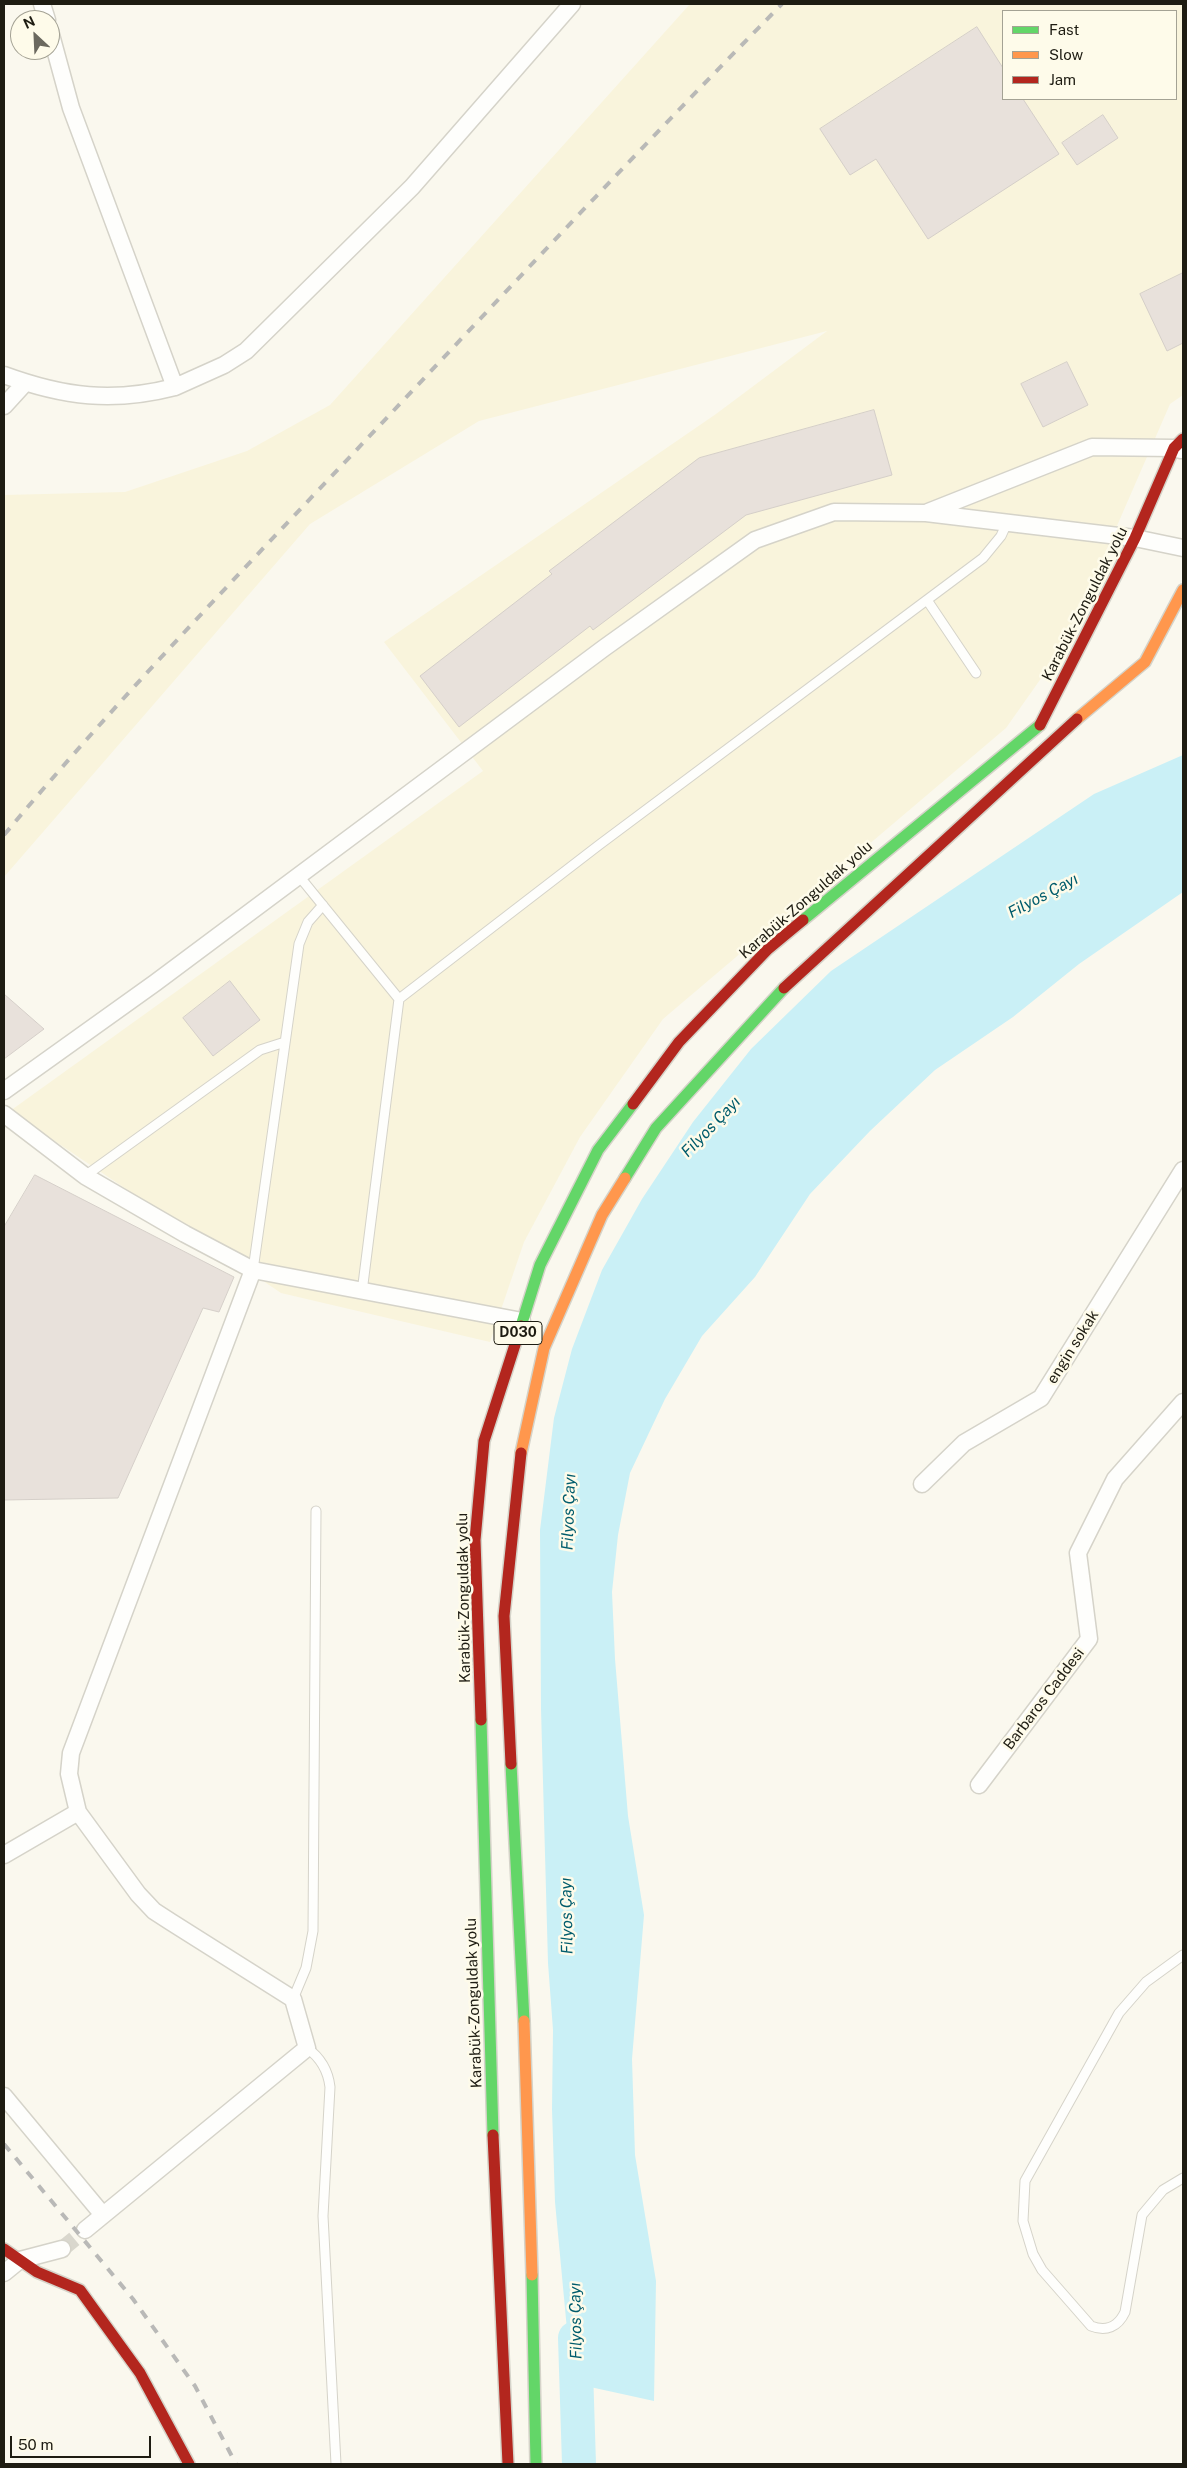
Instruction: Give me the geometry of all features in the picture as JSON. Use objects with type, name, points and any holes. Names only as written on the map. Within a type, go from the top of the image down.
[{"type":"main road","name":"Karabük-Zonguldak yolu","points":[[508,2464],[496,2218],[475,1540],[484,1441],[540,1265],[598,1150],[679,1042],[768,949],[1042,723],[1180,446]]},
{"type":"main road","name":"D030","points":[[536,2464],[528,2113],[504,1616],[520,1460],[544,1348],[602,1215],[656,1128],[790,981],[937,850],[1073,723],[1145,662],[1183,590]]},
{"type":"main road","points":[[4,2249],[12,2261],[80,2290],[140,2372],[189,2464]]},
{"type":"street","points":[[4,375],[25,383],[61,392],[90,396],[134,396],[175,387],[224,365],[246,351],[412,187],[572,4]]},
{"type":"street","points":[[58,60],[71,108],[175,387]]},
{"type":"street","points":[[4,406],[25,383]]},
{"type":"street","points":[[926,513],[1092,447],[1180,446]]},
{"type":"street","points":[[4,1091],[156,983],[604,648],[755,540],[834,512],[926,513],[1135,538],[1183,548]]},
{"type":"street","points":[[4,1114],[85,1176],[185,1234],[254,1270],[522,1321]]},
{"type":"street","name":"engin sokak","points":[[922,1484],[964,1443],[1041,1398],[1183,1170]]},
{"type":"street","points":[[85,2230],[307,2048],[293,1999],[154,1911],[138,1894],[78,1812],[69,1774],[71,1753],[254,1270]]},
{"type":"street","name":"Barbaros Caddesi","points":[[979,1785],[1089,1639],[1078,1553],[1115,1479],[1183,1402]]},
{"type":"street","points":[[4,1855],[78,1812]]},
{"type":"street","points":[[4,2096],[103,2215]]},
{"type":"street","points":[[4,2273],[12,2261],[62,2249]]},
{"type":"lane","points":[[362,1292],[399,998],[599,845],[983,558],[1001,536],[1008,523]]},
{"type":"lane","points":[[927,600],[976,673]]},
{"type":"lane","points":[[299,876],[399,998]]},
{"type":"lane","points":[[254,1270],[299,944],[308,922],[323,905]]},
{"type":"lane","points":[[85,1176],[260,1050],[285,1042]]},
{"type":"lane","points":[[293,1999],[306,1968],[313,1931],[316,1511]]},
{"type":"lane","points":[[1183,1955],[1146,1982],[1119,2013],[1025,2181],[1023,2221],[1033,2254],[1042,2270],[1091,2326],[1111,2328],[1122,2319],[1125,2312],[1142,2215],[1163,2190],[1183,2178]]},
{"type":"lane","points":[[307,2048],[319,2058],[325,2067],[330,2087],[323,2216],[336,2464]]},
{"type":"shaded area","points":[[690,4],[1183,4],[1183,395],[1170,404],[1066,643],[1006,728],[663,1019],[580,1137],[524,1242],[490,1342],[281,1293],[10,1111],[483,771],[384,642],[716,414],[827,331],[479,421],[310,524],[4,877],[4,495],[125,492],[247,451],[330,405]]},
{"type":"water","points":[[1183,755],[1183,892],[1079,964],[1013,1017],[935,1070],[870,1131],[810,1194],[755,1277],[702,1336],[665,1399],[630,1473],[618,1535],[612,1592],[615,1659],[628,1816],[644,1915],[632,2059],[635,2155],[656,2281],[654,2401],[572,2383],[555,2202],[552,2109],[553,2030],[548,1963],[541,1709],[540,1530],[554,1418],[572,1349],[602,1270],[642,1199],[693,1122],[751,1049],[831,971],[1094,794]]},
{"type":"building","points":[[977,27],[1002,66],[1002,100],[1024,100],[1059,154],[928,239],[876,159],[850,175],[820,129]]},
{"type":"building","points":[[1103,115],[1118,138],[1077,165],[1062,143]]},
{"type":"building","points":[[1183,273],[1183,343],[1167,351],[1140,294]]},
{"type":"building","points":[[1067,362],[1088,405],[1043,427],[1021,384]]},
{"type":"building","points":[[874,410],[892,475],[746,515],[593,630],[590,626],[459,727],[420,676],[552,574],[549,571],[699,458]]},
{"type":"building","points":[[230,981],[260,1020],[213,1056],[183,1018]]},
{"type":"building","points":[[4,994],[44,1029],[4,1059]]},
{"type":"building","points":[[35,1175],[234,1277],[219,1312],[203,1308],[118,1498],[4,1500],[4,1227]]},
{"type":"waterway","name":"Filyos Çayı","points":[[575,2338],[579,2464]]},
{"type":"tunnel","points":[[62,2249],[85,2230]]},
{"type":"railway","points":[[4,835],[91,735],[226,588],[624,167],[782,4]]},
{"type":"railway","points":[[4,2144],[133,2299],[195,2386],[236,2464]]},
{"type":"traffic: fast","points":[[803,920],[1040,725]]},
{"type":"traffic: fast","points":[[625,1178],[656,1128],[784,988]]},
{"type":"traffic: fast","points":[[521,1326],[540,1265],[598,1150],[633,1104]]},
{"type":"traffic: fast","points":[[481,1720],[493,2135]]},
{"type":"traffic: fast","points":[[511,1764],[524,2021]]},
{"type":"traffic: fast","points":[[532,2275],[536,2464]]},
{"type":"traffic: slow","points":[[1077,719],[1145,662],[1183,590]]},
{"type":"traffic: slow","points":[[521,1453],[544,1348],[602,1215],[625,1178]]},
{"type":"traffic: slow","points":[[524,2021],[532,2275]]},
{"type":"traffic: jam","points":[[1040,725],[1135,538],[1174,448],[1183,439]]},
{"type":"traffic: jam","points":[[784,988],[1077,719]]},
{"type":"traffic: jam","points":[[633,1104],[679,1042],[768,949],[803,920]]},
{"type":"traffic: jam","points":[[481,1720],[475,1540],[484,1441],[521,1326]]},
{"type":"traffic: jam","points":[[511,1764],[504,1616],[521,1453]]},
{"type":"traffic: jam","points":[[493,2135],[508,2464]]},
{"type":"traffic: jam","points":[[4,2249],[37,2272],[80,2290],[140,2373],[189,2464]]}]
